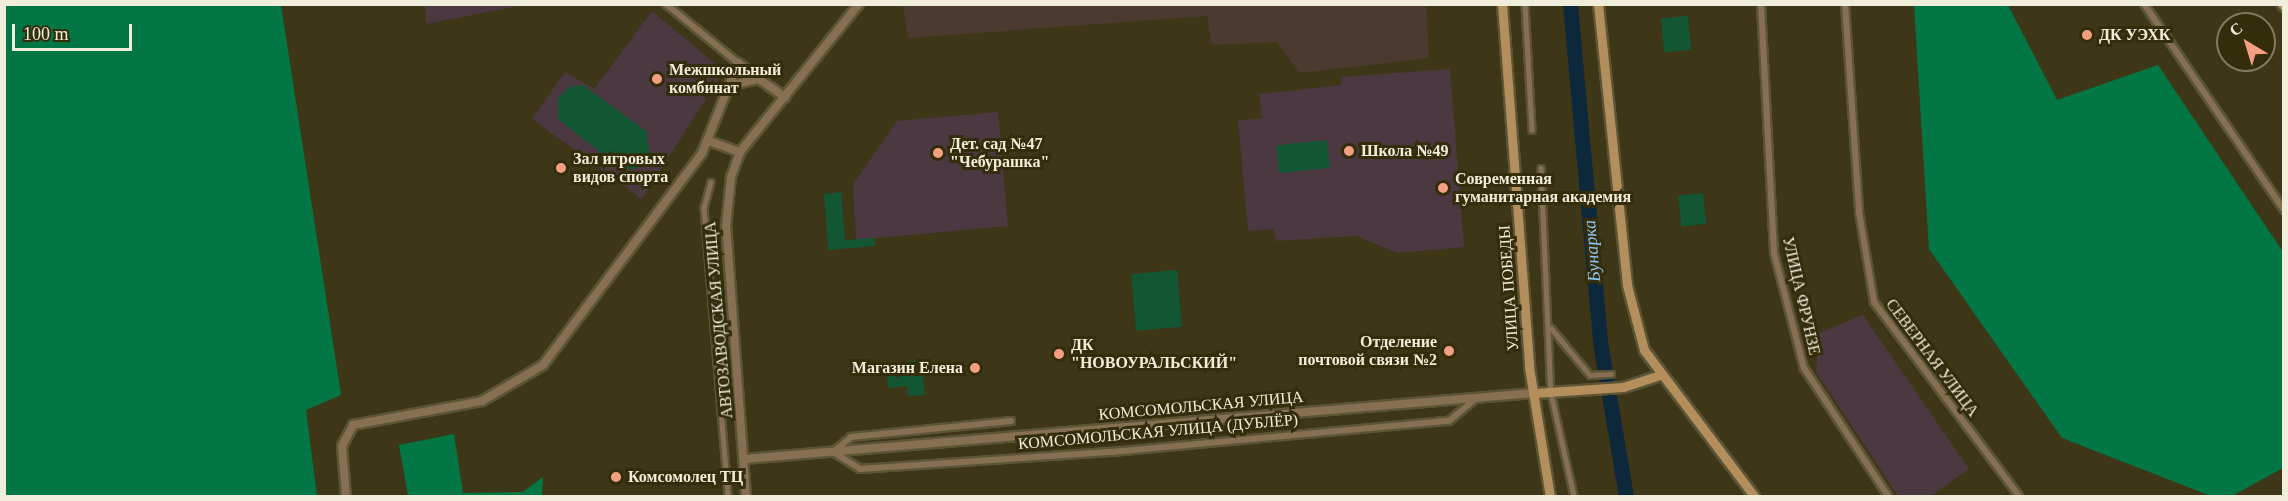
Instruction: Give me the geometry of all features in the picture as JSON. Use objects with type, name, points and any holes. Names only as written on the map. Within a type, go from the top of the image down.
[{"type":"main road","name":"УЛИЦА ПОБЕДЫ","points":[[1502,4],[1534,393],[1550,496]]},
{"type":"main road","points":[[1598,4],[1627,285],[1644,350],[1659,375],[1754,496]]},
{"type":"main road","name":"КОМСОМОЛЬСКАЯ УЛИЦА","points":[[1534,393],[1552,397],[1623,387],[1659,375]]},
{"type":"street","points":[[666,4],[738,63],[785,97]]},
{"type":"street","name":"АВТОЗАВОДСКАЯ УЛИЦА","points":[[746,496],[726,226],[728,194],[740,152],[859,4]]},
{"type":"street","points":[[1525,4],[1532,130]]},
{"type":"street","name":"УЛИЦА ФРУНЗЕ","points":[[1761,4],[1774,254],[1804,368],[1888,496]]},
{"type":"street","name":"СЕВЕРНАЯ УЛИЦА","points":[[1845,4],[1859,212],[1874,302],[2019,496]]},
{"type":"street","points":[[2144,4],[2283,210]]},
{"type":"street","points":[[346,496],[342,446],[353,424],[482,401],[543,365],[708,141],[732,85],[738,63]]},
{"type":"street","points":[[732,85],[759,79]]},
{"type":"street","points":[[708,141],[740,152]]},
{"type":"street","points":[[1541,168],[1551,328],[1549,365],[1552,397],[1574,496]]},
{"type":"street","points":[[711,182],[704,208],[728,496]]},
{"type":"street","points":[[1551,328],[1590,375],[1611,374]]},
{"type":"street","name":"КОМСОМОЛЬСКАЯ УЛИЦА","points":[[744,459],[1480,394],[1534,393]]},
{"type":"street","name":"КОМСОМОЛЬСКАЯ УЛИЦА (ДУБЛЁР)","points":[[833,452],[860,469],[1122,451],[1449,422],[1480,394]]},
{"type":"street","points":[[833,452],[852,437],[1011,421]]},
{"type":"shaded area","points":[[425,4],[523,4],[523,5],[426,24]]},
{"type":"shaded area","points":[[903,5],[1426,5],[1429,58],[1300,73],[1277,42],[1212,45],[1207,16],[908,38]]},
{"type":"shaded area","points":[[652,11],[719,67],[718,80],[642,199],[532,119],[565,72],[594,89]]},
{"type":"shaded area","name":"Школа №49","points":[[1450,69],[1464,247],[1397,253],[1357,236],[1276,241],[1273,229],[1248,231],[1238,121],[1262,118],[1259,94],[1341,85],[1341,77]]},
{"type":"shaded area","name":"Дет. сад №47 \"Чебурашка\"","points":[[998,112],[1008,226],[856,240],[853,184],[897,121]]},
{"type":"shaded area","points":[[1863,315],[1969,469],[1931,496],[1898,496],[1816,372],[1819,333]]},
{"type":"green space","points":[[4,5],[281,5],[341,395],[306,410],[317,496],[5,496]]},
{"type":"green space","points":[[1914,5],[2008,5],[2057,100],[2158,65],[2283,252],[2283,468],[2232,496],[2211,496],[2062,438],[1929,249]]},
{"type":"green space","points":[[1688,16],[1691,50],[1664,52],[1661,18]]},
{"type":"green space","points":[[583,85],[646,131],[650,155],[638,168],[623,170],[558,119],[558,98],[569,87]]},
{"type":"green space","points":[[1327,140],[1330,168],[1279,173],[1276,145]]},
{"type":"green space","points":[[841,192],[845,240],[874,238],[875,246],[828,250],[824,194]]},
{"type":"green space","points":[[1703,193],[1706,224],[1681,226],[1678,196]]},
{"type":"green space","points":[[1177,270],[1182,327],[1136,331],[1131,274]]},
{"type":"green space","points":[[921,360],[925,395],[908,396],[907,386],[888,388],[887,375],[905,373],[905,362]]},
{"type":"green space","points":[[454,434],[463,493],[523,492],[543,477],[542,496],[408,496],[399,445]]},
{"type":"waterway","name":"Бунарка","points":[[1570,4],[1601,348],[1626,496]]},
{"type":"place","name":"ДК УЭХК","points":[[2087,35]]},
{"type":"place","name":"Межшкольный комбинат","points":[[657,79]]},
{"type":"place","name":"Школа №49","points":[[1349,151]]},
{"type":"place","name":"Дет. сад №47 \"Чебурашка\"","points":[[938,153]]},
{"type":"place","name":"Зал игровых видов спорта","points":[[561,168]]},
{"type":"place","name":"Современная гуманитарная академия","points":[[1443,188]]},
{"type":"place","name":"Отделение почтовой связи №2","points":[[1449,351]]},
{"type":"place","name":"ДК \"НОВОУРАЛЬСКИЙ\"","points":[[1059,354]]},
{"type":"place","name":"Магазин Елена","points":[[975,368]]},
{"type":"place","name":"Комсомолец ТЦ","points":[[616,477]]}]
